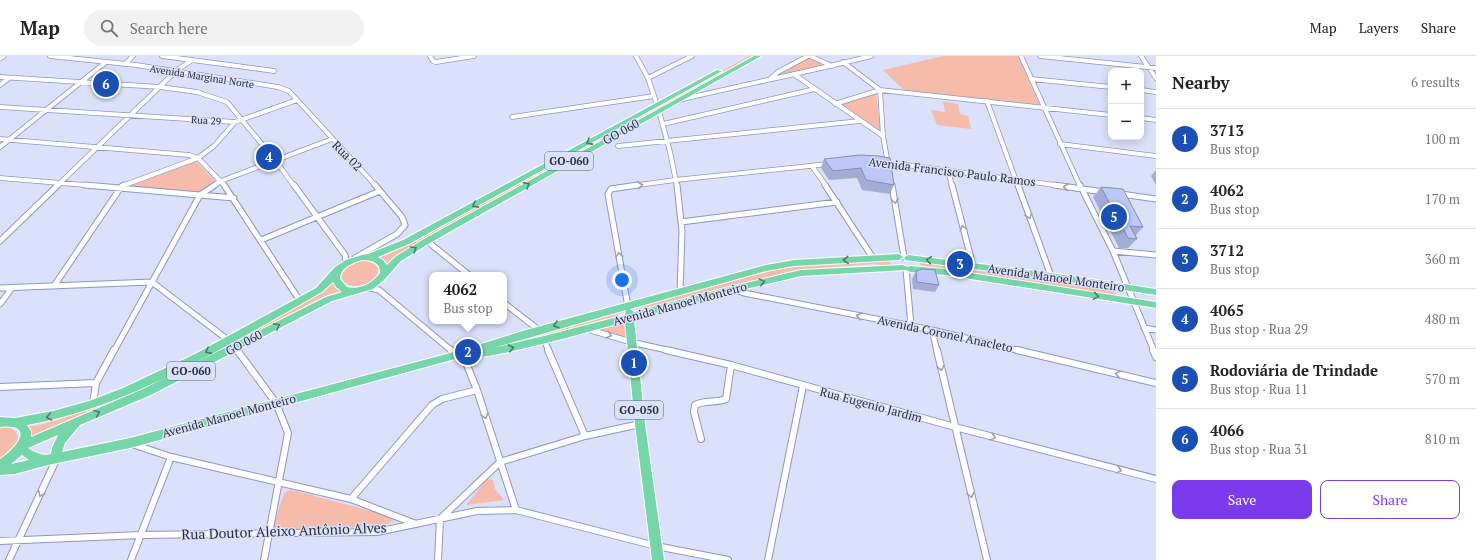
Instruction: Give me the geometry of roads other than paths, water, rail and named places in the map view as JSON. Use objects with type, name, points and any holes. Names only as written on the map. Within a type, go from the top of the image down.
[{"type":"main road","name":"GO 060","points":[[384,273],[398,259],[426,241],[746,56]]},
{"type":"main road","name":"GO 060","points":[[366,255],[406,242],[658,108],[678,100],[758,56]]},
{"type":"main road","name":"GO-060","points":[[336,273],[339,268],[349,259],[366,255]]},
{"type":"main road","points":[[366,255],[378,260],[382,264],[384,273]]},
{"type":"main road","points":[[904,257],[914,264],[914,266],[906,268]]},
{"type":"main road","name":"Avenida Manoel Monteiro","points":[[15,469],[52,459],[130,443],[458,355],[538,330],[628,307],[766,268],[794,263],[904,257],[1051,276],[1156,292]]},
{"type":"main road","name":"Avenida Manoel Monteiro","points":[[458,355],[483,354],[544,340],[733,289],[801,273],[906,268],[944,272],[1156,305]]},
{"type":"main road","name":"GO 060","points":[[17,422],[62,414],[93,404],[152,379],[300,301],[319,290],[336,273]]},
{"type":"main road","points":[[336,273],[336,279],[342,288],[355,290]]},
{"type":"main road","name":"GO-060","points":[[355,290],[378,287],[384,273]]},
{"type":"main road","name":"GO 060","points":[[22,447],[147,392],[235,348],[329,298],[355,290]]},
{"type":"main road","name":"GO-050","points":[[628,307],[640,424],[658,560]]},
{"type":"main road","points":[[526,334],[530,343]]},
{"type":"main road","points":[[17,422],[24,426],[26,433],[22,447],[34,458],[52,459],[56,454],[59,442],[64,434],[81,420]]},
{"type":"main road","name":"GO-060","points":[[0,422],[17,422]]},
{"type":"main road","name":"GO-060","points":[[0,465],[12,457],[22,447]]},
{"type":"main road","points":[[0,470],[15,469]]},
{"type":"street","name":"Avenida Marginal Norte","points":[[50,56],[124,64],[278,87],[289,91],[332,139]]},
{"type":"street","points":[[85,59],[89,56]]},
{"type":"street","points":[[124,64],[134,56]]},
{"type":"street","points":[[162,56],[274,71]]},
{"type":"street","points":[[430,56],[434,61],[474,56]]},
{"type":"street","points":[[636,56],[648,78],[668,141],[681,222],[680,292]]},
{"type":"street","points":[[648,78],[692,56]]},
{"type":"street","points":[[771,78],[778,72],[809,56],[832,66]]},
{"type":"street","points":[[678,100],[771,78],[795,75],[871,56]]},
{"type":"street","points":[[1021,56],[1060,144],[1113,250],[1156,357]]},
{"type":"street","points":[[1040,56],[1156,68]]},
{"type":"street","points":[[1141,56],[1156,78]]},
{"type":"street","points":[[0,241],[100,147],[160,87],[192,60]]},
{"type":"street","points":[[0,147],[106,62]]},
{"type":"street","points":[[843,62],[880,90],[883,136],[889,170]]},
{"type":"street","points":[[795,75],[883,136]]},
{"type":"street","points":[[0,78],[82,81],[160,87],[197,92],[227,102],[274,160],[349,259]]},
{"type":"street","points":[[0,85],[9,78]]},
{"type":"street","points":[[1031,79],[1108,87]]},
{"type":"street","points":[[663,124],[815,89]]},
{"type":"street","points":[[836,104],[880,90],[1108,115]]},
{"type":"street","points":[[1144,90],[1156,92]]},
{"type":"street","points":[[512,117],[654,96]]},
{"type":"street","name":"Rua 29","points":[[0,107],[133,114],[235,122],[297,100]]},
{"type":"street","points":[[987,101],[1051,276]]},
{"type":"street","points":[[1144,118],[1156,120]]},
{"type":"street","points":[[618,146],[860,120]]},
{"type":"street","points":[[54,286],[121,187],[128,183],[198,158],[214,148],[235,122]]},
{"type":"street","points":[[0,139],[189,155],[198,158],[221,181],[234,198],[300,301]]},
{"type":"street","name":"Rua 02","points":[[200,195],[221,181],[332,139],[380,191],[402,218],[405,225],[397,234],[366,255]]},
{"type":"street","points":[[1060,144],[1156,156]]},
{"type":"street","name":"Avenida Francisco Paulo Ramos","points":[[875,162],[948,170],[1156,199]]},
{"type":"street","points":[[675,180],[834,163]]},
{"type":"street","points":[[812,166],[873,258]]},
{"type":"street","points":[[948,170],[973,266]]},
{"type":"street","points":[[0,178],[121,187],[234,198]]},
{"type":"street","points":[[891,178],[904,257]]},
{"type":"street","name":"GO-050","points":[[628,307],[608,194],[611,189],[618,187],[675,180]]},
{"type":"street","points":[[261,240],[380,191]]},
{"type":"street","points":[[93,404],[96,383],[200,195]]},
{"type":"street","points":[[681,222],[837,202]]},
{"type":"street","points":[[426,241],[465,272]]},
{"type":"street","points":[[1113,250],[1156,256]]},
{"type":"street","points":[[906,268],[911,326]]},
{"type":"street","points":[[0,288],[152,282],[228,340]]},
{"type":"street","points":[[378,287],[445,346],[458,355],[467,365],[477,390],[516,510]]},
{"type":"street","points":[[0,304],[12,288]]},
{"type":"street","name":"Avenida Coronel Anacleto","points":[[733,289],[744,293],[932,330],[1156,383]]},
{"type":"street","points":[[507,305],[538,330]]},
{"type":"street","points":[[1144,328],[1156,330]]},
{"type":"street","name":"Rua Eugenio Jardim","points":[[586,329],[632,342],[731,365],[955,427],[1156,479]]},
{"type":"street","points":[[932,330],[987,560]]},
{"type":"street","points":[[544,340],[585,436]]},
{"type":"street","points":[[235,348],[276,403],[288,433],[264,560]]},
{"type":"street","points":[[701,439],[694,412],[695,405],[701,401],[721,401],[726,399],[731,365]]},
{"type":"street","points":[[0,387],[96,383]]},
{"type":"street","points":[[768,560],[803,386]]},
{"type":"street","points":[[351,499],[432,405],[442,399],[477,390]]},
{"type":"street","points":[[438,560],[440,519],[500,462],[585,436],[640,424]]},
{"type":"street","points":[[130,443],[171,457],[351,499],[416,524]]},
{"type":"street","points":[[131,560],[171,457]]},
{"type":"street","points":[[9,560],[20,540],[52,459]]},
{"type":"street","name":"Avenida Manoel Monteiro","points":[[0,474],[15,469]]},
{"type":"street","name":"Rua Doutor Aleixo Antônio Alves","points":[[0,541],[141,535],[376,532],[477,510],[516,510],[656,546],[728,560]]},
{"type":"place","name":"4066","points":[[106,84]]},
{"type":"place","name":"4065","points":[[269,157]]},
{"type":"place","name":"Rodoviária de Trindade","points":[[1114,217]]},
{"type":"place","name":"3712","points":[[960,264]]},
{"type":"place","name":"4062","points":[[468,352]]},
{"type":"place","name":"3713","points":[[634,363]]}]
